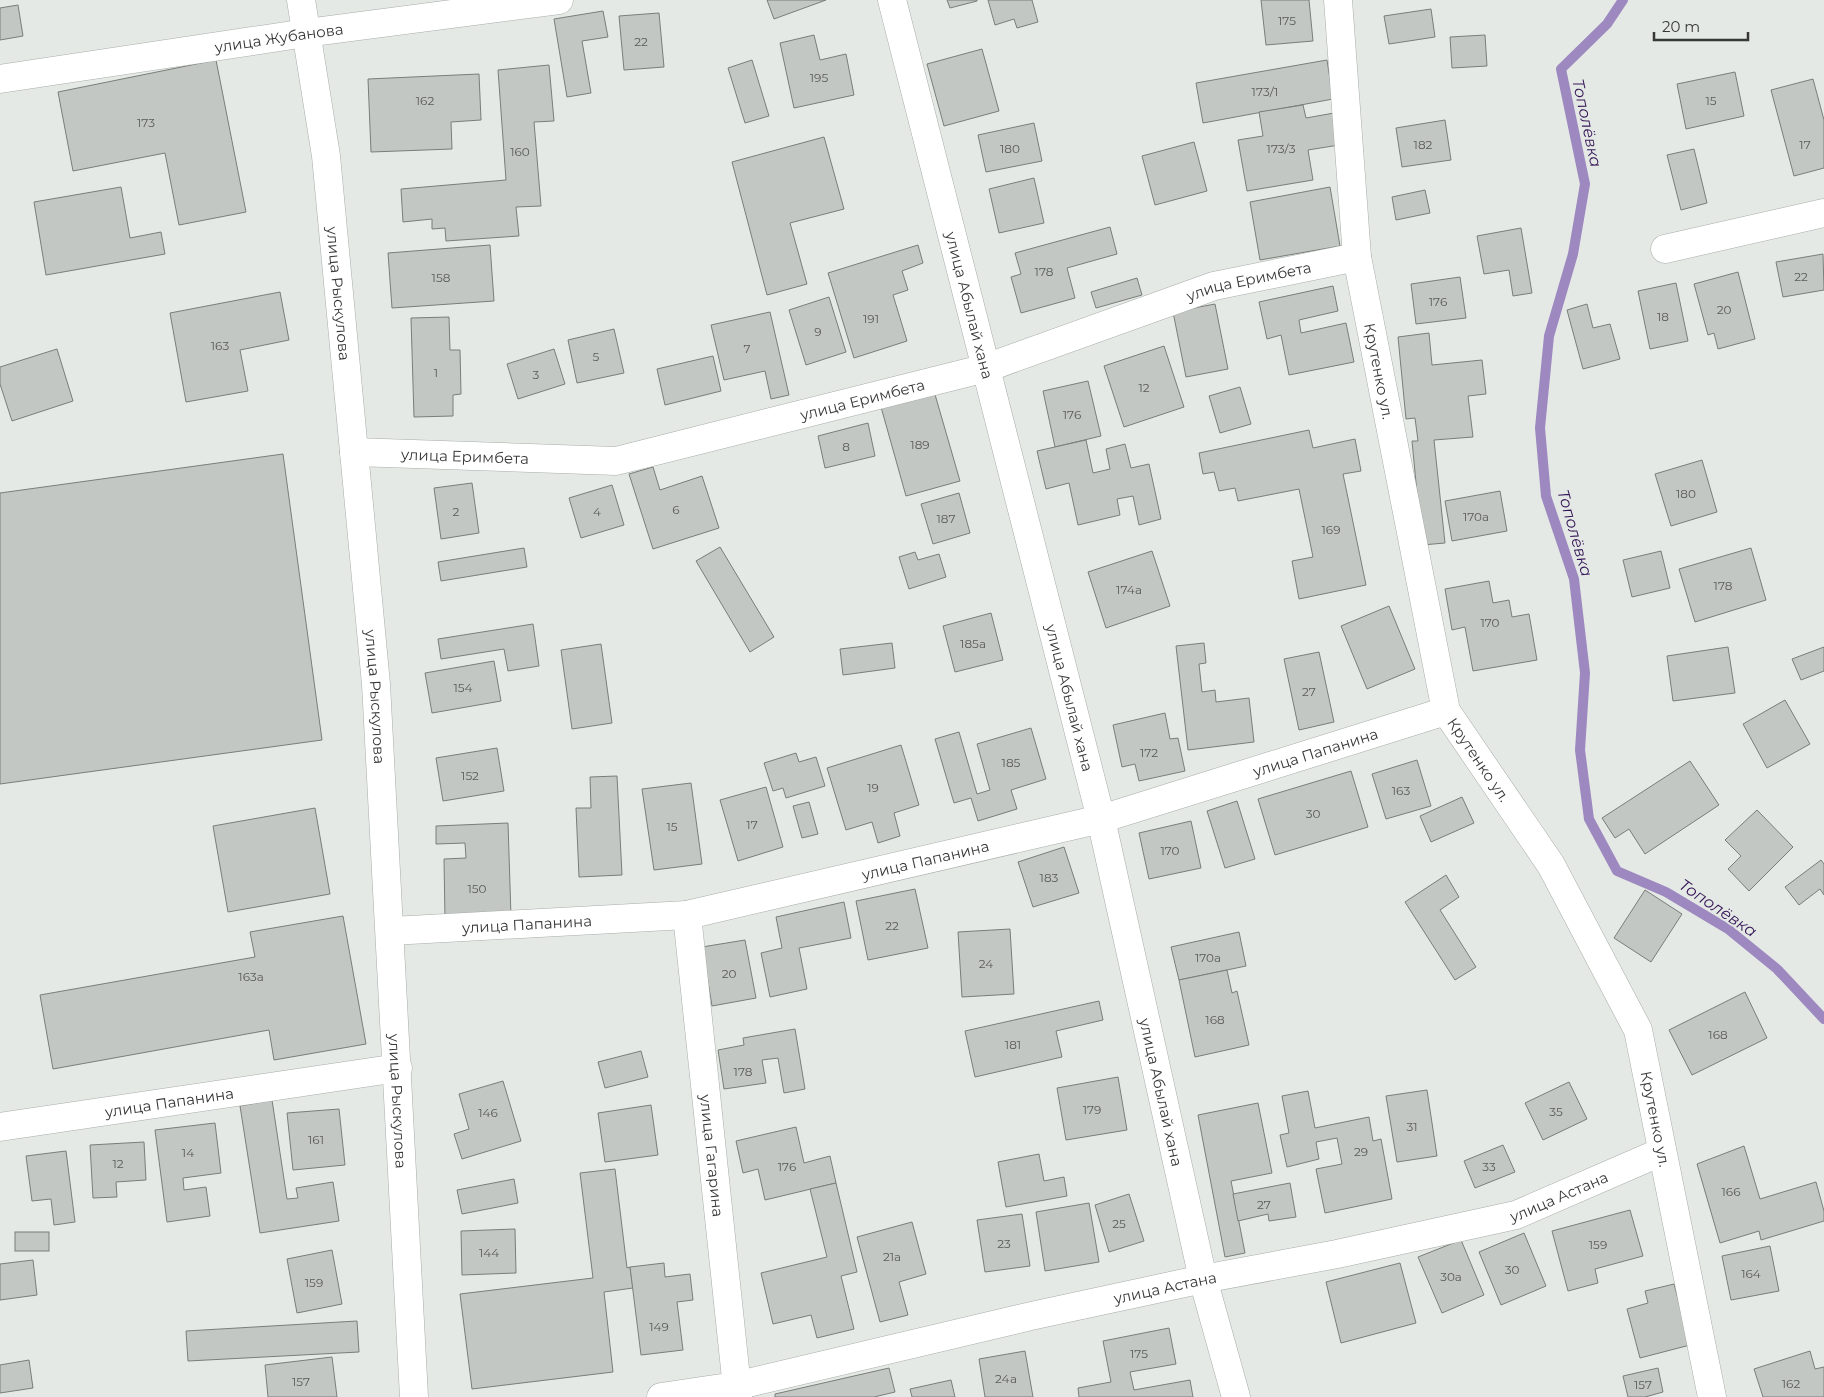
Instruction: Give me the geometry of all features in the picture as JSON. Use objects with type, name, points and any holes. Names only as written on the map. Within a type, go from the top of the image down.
[{"type":"street","name":"улица Рыскулова","points":[[301,0],[326,156],[376,684],[391,931],[414,1397]]},
{"type":"street","name":"улица Жубанова","points":[[0,79],[306,33],[560,0]]},
{"type":"street","name":"улица Абылай хана","points":[[892,0],[1102,819],[1203,1279],[1236,1397]]},
{"type":"street","name":"Крутенко ул.","points":[[1338,0],[1357,258],[1446,711],[1551,865],[1638,1030],[1661,1152],[1712,1397]]},
{"type":"street","points":[[1665,249],[1824,213]]},
{"type":"street","name":"улица Еримбета","points":[[354,452],[616,461],[986,368],[1214,286],[1357,258]]},
{"type":"street","name":"улица Папанина","points":[[391,931],[687,915],[1102,819],[1446,711]]},
{"type":"street","name":"улица Гагарина","points":[[687,915],[736,1391]]},
{"type":"street","name":"улица Папанина","points":[[0,1127],[398,1068]]},
{"type":"street","name":"улица Астана","points":[[661,1397],[736,1391],[1031,1316],[1203,1279],[1337,1254],[1516,1215],[1661,1152]]},
{"type":"building","points":[[767,0],[826,0],[774,19]]},
{"type":"building","points":[[947,0],[977,0],[977,1],[950,8]]},
{"type":"building","points":[[988,0],[1032,0],[1038,22],[1017,28],[1014,19],[995,25]]},
{"type":"building","points":[[1261,0],[1309,0],[1313,41],[1266,45]]},
{"type":"building","points":[[18,5],[23,36],[0,40],[0,8]]},
{"type":"building","points":[[1431,9],[1435,37],[1389,44],[1384,16]]},
{"type":"building","points":[[603,11],[608,37],[582,41],[591,93],[567,97],[554,19]]},
{"type":"building","points":[[659,13],[664,67],[624,70],[619,16]]},
{"type":"building","points":[[814,35],[820,60],[846,54],[854,95],[794,108],[780,43]]},
{"type":"building","points":[[1485,35],[1487,66],[1452,68],[1450,37]]},
{"type":"building","points":[[982,49],[999,111],[944,126],[927,64]]},
{"type":"building","points":[[216,60],[246,212],[179,225],[165,153],[73,171],[58,92]]},
{"type":"building","points":[[752,60],[769,116],[745,123],[728,68]]},
{"type":"building","points":[[1327,60],[1333,99],[1203,123],[1196,83]]},
{"type":"building","points":[[549,65],[554,121],[534,122],[541,206],[516,207],[519,236],[446,241],[445,228],[432,229],[432,219],[403,222],[401,189],[506,180],[498,70]]},
{"type":"building","points":[[1735,72],[1744,116],[1686,129],[1677,84]]},
{"type":"building","points":[[479,74],[481,120],[451,122],[452,149],[371,152],[368,79]]},
{"type":"building","points":[[1813,79],[1824,120],[1824,168],[1794,176],[1771,90]]},
{"type":"building","points":[[1303,105],[1306,118],[1334,113],[1339,145],[1308,150],[1313,180],[1247,191],[1238,140],[1263,136],[1259,112]]},
{"type":"building","points":[[1445,120],[1451,160],[1402,167],[1396,128]]},
{"type":"building","points":[[1034,123],[1042,161],[986,172],[978,135]]},
{"type":"building","points":[[824,137],[844,209],[790,223],[807,284],[767,295],[732,162]]},
{"type":"building","points":[[1194,142],[1207,191],[1155,205],[1142,156]]},
{"type":"building","points":[[1694,149],[1707,203],[1681,210],[1667,155]]},
{"type":"building","points":[[1034,178],[1044,223],[999,233],[989,189]]},
{"type":"building","points":[[121,187],[130,238],[161,232],[165,254],[46,275],[34,202]]},
{"type":"building","points":[[1330,187],[1340,246],[1260,260],[1250,202]]},
{"type":"building","points":[[1425,190],[1430,213],[1396,220],[1392,197]]},
{"type":"building","points":[[1110,227],[1117,254],[1067,268],[1075,298],[1021,313],[1011,277],[1021,274],[1015,253]]},
{"type":"building","points":[[1521,228],[1532,293],[1513,296],[1509,270],[1484,274],[1477,236]]},
{"type":"building","points":[[490,245],[494,301],[392,308],[388,253]]},
{"type":"building","points":[[918,245],[923,263],[902,271],[908,290],[893,295],[907,341],[854,358],[828,273]]},
{"type":"building","points":[[1823,254],[1824,290],[1783,297],[1776,262]]},
{"type":"building","points":[[1738,272],[1755,339],[1718,349],[1714,333],[1708,335],[1694,284]]},
{"type":"building","points":[[1460,277],[1466,318],[1416,324],[1411,284]]},
{"type":"building","points":[[1137,278],[1142,295],[1096,308],[1091,292]]},
{"type":"building","points":[[1676,283],[1688,341],[1650,349],[1638,291]]},
{"type":"building","points":[[1333,286],[1338,311],[1299,320],[1301,333],[1346,323],[1354,362],[1289,375],[1281,335],[1267,339],[1259,302]]},
{"type":"building","points":[[280,292],[289,340],[240,350],[248,391],[186,402],[170,313]]},
{"type":"building","points":[[829,297],[846,352],[806,365],[789,310]]},
{"type":"building","points":[[1215,304],[1228,369],[1186,377],[1173,312]]},
{"type":"building","points":[[1587,304],[1593,328],[1610,324],[1620,359],[1583,369],[1567,310]]},
{"type":"building","points":[[770,312],[789,395],[771,399],[765,371],[724,380],[711,325]]},
{"type":"building","points":[[449,317],[450,350],[460,350],[461,394],[453,395],[453,416],[414,417],[411,318]]},
{"type":"building","points":[[614,329],[624,373],[577,383],[568,340]]},
{"type":"building","points":[[1429,333],[1432,365],[1482,360],[1486,394],[1468,396],[1473,437],[1434,440],[1445,543],[1422,545],[1412,441],[1418,441],[1415,418],[1406,419],[1398,337]]},
{"type":"building","points":[[1164,346],[1184,407],[1124,427],[1104,366]]},
{"type":"building","points":[[57,349],[73,401],[12,421],[0,384],[0,367]]},
{"type":"building","points":[[554,349],[565,384],[518,399],[507,364]]},
{"type":"building","points":[[713,356],[721,391],[665,405],[657,369]]},
{"type":"building","points":[[1088,381],[1101,436],[1055,447],[1043,391]]},
{"type":"building","points":[[1240,387],[1251,424],[1220,433],[1209,396]]},
{"type":"building","points":[[934,391],[960,481],[906,496],[881,407]]},
{"type":"building","points":[[868,423],[875,456],[825,468],[818,436]]},
{"type":"building","points":[[1309,430],[1313,448],[1355,439],[1361,471],[1343,474],[1366,585],[1299,599],[1292,561],[1313,557],[1299,489],[1238,501],[1235,488],[1219,491],[1214,472],[1203,474],[1199,453]]},
{"type":"building","points":[[1086,440],[1093,473],[1110,469],[1106,449],[1125,444],[1131,468],[1149,464],[1161,519],[1139,525],[1133,496],[1117,499],[1120,515],[1078,525],[1069,483],[1046,489],[1037,451]]},
{"type":"building","points":[[283,454],[322,740],[0,784],[0,493]]},
{"type":"building","points":[[1702,460],[1717,512],[1671,526],[1655,474]]},
{"type":"building","points":[[653,467],[660,490],[702,476],[719,528],[653,549],[629,474]]},
{"type":"building","points":[[472,483],[479,533],[441,539],[434,488]]},
{"type":"building","points":[[612,485],[624,525],[581,538],[569,498]]},
{"type":"building","points":[[1500,491],[1507,531],[1452,541],[1445,501]]},
{"type":"building","points":[[959,493],[970,533],[933,544],[921,504]]},
{"type":"building","points":[[720,547],[774,637],[750,652],[696,561]]},
{"type":"building","points":[[524,548],[527,567],[441,581],[438,562]]},
{"type":"building","points":[[1751,548],[1766,600],[1695,622],[1679,569]]},
{"type":"building","points":[[1152,551],[1170,606],[1106,628],[1088,572]]},
{"type":"building","points":[[1661,551],[1670,588],[1632,597],[1623,560]]},
{"type":"building","points":[[915,552],[918,560],[939,554],[946,577],[909,589],[899,557]]},
{"type":"building","points":[[1489,581],[1493,603],[1509,600],[1512,617],[1529,614],[1537,660],[1473,671],[1465,627],[1452,630],[1445,589]]},
{"type":"building","points":[[1389,606],[1415,669],[1367,689],[1341,626]]},
{"type":"building","points":[[991,613],[1003,660],[955,672],[943,626]]},
{"type":"building","points":[[533,624],[539,666],[508,671],[504,649],[441,659],[438,639]]},
{"type":"building","points":[[892,643],[895,668],[843,675],[840,649]]},
{"type":"building","points":[[1204,643],[1206,663],[1199,664],[1202,692],[1215,690],[1216,702],[1249,698],[1254,742],[1188,750],[1176,646]]},
{"type":"building","points":[[601,644],[612,723],[572,729],[561,650]]},
{"type":"building","points":[[1728,647],[1735,693],[1673,701],[1667,656]]},
{"type":"building","points":[[1824,647],[1824,671],[1801,680],[1792,659]]},
{"type":"building","points":[[1319,652],[1334,722],[1299,730],[1284,659]]},
{"type":"building","points":[[494,661],[501,701],[432,713],[425,673]]},
{"type":"building","points":[[1785,700],[1810,744],[1767,768],[1743,724]]},
{"type":"building","points":[[1165,713],[1170,739],[1178,738],[1185,771],[1139,781],[1135,764],[1122,767],[1113,725]]},
{"type":"building","points":[[1031,728],[1046,779],[1011,790],[1017,809],[978,821],[971,798],[954,803],[935,739],[959,732],[977,794],[990,790],[977,744]]},
{"type":"building","points":[[901,745],[919,805],[894,813],[900,836],[878,843],[872,822],[846,830],[827,768]]},
{"type":"building","points":[[497,748],[504,791],[443,801],[436,758]]},
{"type":"building","points":[[796,753],[799,762],[816,757],[825,786],[786,798],[783,788],[773,791],[764,763]]},
{"type":"building","points":[[1417,760],[1431,806],[1386,819],[1372,774]]},
{"type":"building","points":[[1690,761],[1719,805],[1645,854],[1629,829],[1615,838],[1602,818]]},
{"type":"building","points":[[1351,771],[1368,827],[1275,855],[1258,799]]},
{"type":"building","points":[[617,776],[622,875],[579,877],[576,808],[591,808],[590,777]]},
{"type":"building","points":[[691,783],[702,864],[654,870],[642,789]]},
{"type":"building","points":[[766,787],[783,847],[738,861],[720,800]]},
{"type":"building","points":[[1462,797],[1474,823],[1431,842],[1420,816]]},
{"type":"building","points":[[1237,801],[1255,859],[1225,868],[1207,811]]},
{"type":"building","points":[[809,802],[818,834],[802,838],[793,806]]},
{"type":"building","points":[[315,808],[330,894],[228,912],[213,826]]},
{"type":"building","points":[[1757,810],[1793,847],[1749,891],[1728,869],[1741,856],[1725,840]]},
{"type":"building","points":[[1191,821],[1201,868],[1149,879],[1139,833]]},
{"type":"building","points":[[508,823],[511,917],[445,920],[444,859],[466,858],[465,843],[436,844],[436,826]]},
{"type":"building","points":[[1064,847],[1079,893],[1033,907],[1018,862]]},
{"type":"building","points":[[1821,860],[1824,864],[1824,895],[1820,889],[1799,905],[1785,887]]},
{"type":"building","points":[[1446,875],[1459,897],[1440,910],[1476,967],[1455,980],[1405,902]]},
{"type":"building","points":[[915,889],[928,948],[868,960],[856,901]]},
{"type":"building","points":[[1645,890],[1682,914],[1651,962],[1614,938]]},
{"type":"building","points":[[844,902],[851,938],[799,948],[807,989],[770,997],[761,953],[782,948],[776,917]]},
{"type":"building","points":[[343,916],[366,1044],[274,1060],[269,1030],[53,1069],[40,995],[255,957],[250,932]]},
{"type":"building","points":[[1010,929],[1014,994],[962,997],[958,932]]},
{"type":"building","points":[[1239,932],[1246,966],[1179,980],[1171,947]]},
{"type":"building","points":[[745,940],[756,998],[712,1006],[702,947]]},
{"type":"building","points":[[1227,970],[1232,993],[1237,991],[1249,1045],[1195,1057],[1179,980]]},
{"type":"building","points":[[1745,992],[1767,1038],[1692,1075],[1669,1030]]},
{"type":"building","points":[[1099,1001],[1103,1020],[1056,1031],[1062,1057],[975,1077],[965,1031]]},
{"type":"building","points":[[795,1029],[805,1089],[784,1093],[778,1058],[762,1060],[766,1083],[724,1089],[718,1050],[744,1045],[743,1038]]},
{"type":"building","points":[[641,1051],[648,1077],[605,1088],[598,1062]]},
{"type":"building","points":[[1118,1077],[1127,1130],[1066,1140],[1057,1088]]},
{"type":"building","points":[[503,1081],[521,1141],[462,1159],[454,1134],[469,1129],[459,1094]]},
{"type":"building","points":[[1569,1082],[1587,1119],[1543,1140],[1525,1103]]},
{"type":"building","points":[[1427,1090],[1437,1156],[1397,1162],[1386,1096]]},
{"type":"building","points":[[1308,1091],[1315,1128],[1369,1117],[1373,1141],[1381,1139],[1392,1199],[1325,1213],[1316,1169],[1342,1164],[1337,1138],[1316,1142],[1319,1159],[1287,1167],[1280,1135],[1289,1133],[1282,1096]]},
{"type":"building","points":[[272,1100],[287,1199],[298,1198],[296,1188],[333,1182],[339,1221],[260,1233],[240,1106]]},
{"type":"building","points":[[1258,1103],[1272,1173],[1231,1181],[1245,1253],[1225,1257],[1198,1115]]},
{"type":"building","points":[[651,1105],[658,1155],[605,1162],[598,1113]]},
{"type":"building","points":[[339,1109],[345,1165],[293,1170],[287,1113]]},
{"type":"building","points":[[215,1123],[221,1173],[183,1178],[184,1190],[206,1187],[210,1216],[167,1222],[155,1130]]},
{"type":"building","points":[[796,1127],[804,1163],[830,1156],[836,1183],[765,1200],[758,1169],[743,1173],[736,1141]]},
{"type":"building","points":[[144,1142],[146,1180],[116,1182],[117,1197],[93,1198],[90,1145]]},
{"type":"building","points":[[1503,1145],[1515,1172],[1475,1188],[1464,1161]]},
{"type":"building","points":[[1744,1146],[1760,1199],[1816,1182],[1824,1211],[1824,1221],[1761,1240],[1759,1231],[1720,1243],[1697,1164]]},
{"type":"building","points":[[66,1151],[75,1222],[54,1225],[51,1199],[32,1201],[26,1156]]},
{"type":"building","points":[[1039,1154],[1044,1181],[1064,1177],[1067,1196],[1006,1207],[998,1162]]},
{"type":"building","points":[[615,1169],[627,1268],[630,1267],[633,1288],[604,1292],[613,1372],[472,1389],[460,1294],[593,1278],[580,1173]]},
{"type":"building","points":[[514,1179],[518,1203],[462,1214],[457,1190]]},
{"type":"building","points":[[836,1183],[857,1272],[841,1276],[854,1329],[817,1338],[811,1315],[773,1324],[761,1273],[827,1257],[810,1189]]},
{"type":"building","points":[[1290,1183],[1296,1217],[1269,1221],[1268,1214],[1238,1221],[1233,1194]]},
{"type":"building","points":[[1129,1194],[1144,1241],[1109,1252],[1095,1205]]},
{"type":"building","points":[[1089,1203],[1099,1262],[1045,1271],[1036,1212]]},
{"type":"building","points":[[1630,1210],[1643,1256],[1595,1269],[1598,1283],[1568,1291],[1552,1231]]},
{"type":"building","points":[[1022,1214],[1030,1266],[985,1272],[977,1220]]},
{"type":"building","points":[[912,1222],[926,1274],[899,1282],[908,1315],[880,1322],[857,1237]]},
{"type":"building","points":[[515,1229],[516,1273],[462,1275],[461,1231]]},
{"type":"building","points":[[15,1232],[49,1232],[49,1251],[15,1251]]},
{"type":"building","points":[[1524,1233],[1546,1286],[1501,1305],[1479,1252]]},
{"type":"building","points":[[1461,1240],[1484,1295],[1442,1313],[1418,1257]]},
{"type":"building","points":[[1770,1246],[1779,1291],[1731,1300],[1722,1256]]},
{"type":"building","points":[[332,1250],[342,1304],[297,1313],[287,1259]]},
{"type":"building","points":[[33,1260],[37,1295],[0,1300],[0,1264]]},
{"type":"building","points":[[664,1263],[665,1277],[690,1274],[693,1300],[677,1302],[683,1350],[641,1355],[630,1267]]},
{"type":"building","points":[[1400,1263],[1416,1323],[1341,1343],[1326,1282]]},
{"type":"building","points":[[1674,1284],[1690,1345],[1640,1358],[1627,1309],[1648,1303],[1645,1291]]},
{"type":"building","points":[[357,1321],[359,1352],[188,1361],[186,1331]]},
{"type":"building","points":[[1169,1328],[1176,1364],[1130,1372],[1134,1390],[1190,1380],[1193,1397],[1079,1397],[1078,1388],[1111,1382],[1103,1341]]},
{"type":"building","points":[[1025,1351],[1033,1397],[985,1397],[979,1359]]},
{"type":"building","points":[[1810,1351],[1815,1369],[1824,1367],[1824,1397],[1763,1397],[1754,1369]]},
{"type":"building","points":[[332,1357],[337,1397],[268,1397],[265,1365]]},
{"type":"building","points":[[29,1360],[33,1388],[0,1393],[0,1365]]},
{"type":"building","points":[[889,1368],[895,1392],[874,1397],[775,1397],[775,1394]]},
{"type":"building","points":[[1658,1368],[1663,1392],[1645,1397],[1628,1397],[1623,1376]]},
{"type":"building","points":[[951,1380],[955,1397],[912,1397],[910,1389]]},
{"type":"waterway","name":"Тополёвка","points":[[1623,0],[1607,24],[1561,69],[1585,184],[1573,254],[1549,336],[1540,428],[1546,496],[1574,579],[1585,673],[1580,750],[1589,819],[1617,871],[1666,892],[1728,929],[1777,969],[1824,1019]]}]
